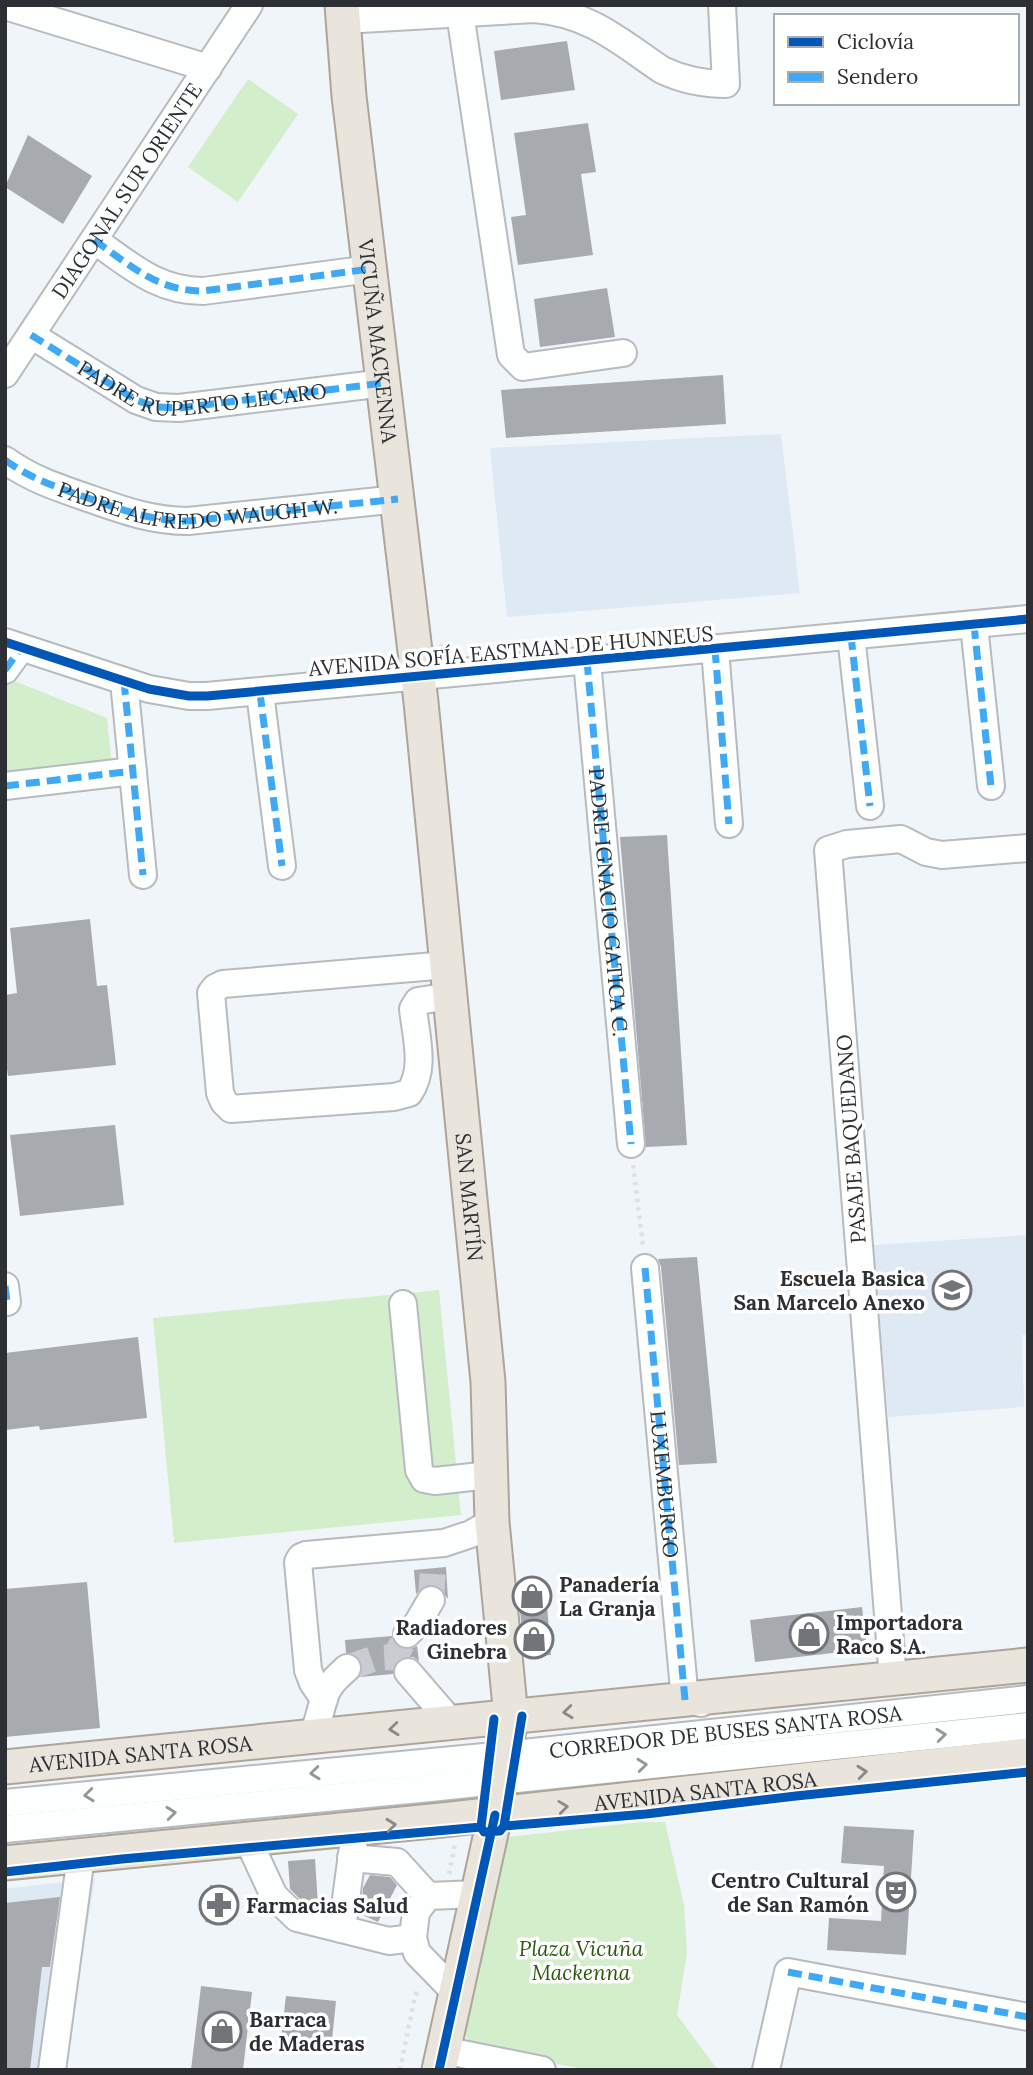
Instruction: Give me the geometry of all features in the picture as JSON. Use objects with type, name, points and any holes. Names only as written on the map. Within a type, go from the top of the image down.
[{"type":"main road","name":"VICUÑA MACKENNA","points":[[342,12],[349,96],[419,677]]},
{"type":"main road","name":"SAN MARTÍN","points":[[419,677],[488,1382],[492,1522],[511,1717]]},
{"type":"main road","name":"AVENIDA SANTA ROSA","points":[[5,1767],[1028,1665]]},
{"type":"main road","points":[[441,2060],[495,1815],[511,1717]]},
{"type":"main road","name":"AVENIDA SANTA ROSA","points":[[5,1863],[248,1840],[350,1844],[495,1815],[1028,1755]]},
{"type":"street","name":"DIAGONAL SUR ORIENTE","points":[[5,374],[249,5]]},
{"type":"street","points":[[342,12],[460,13],[534,9],[568,14],[600,28],[673,75],[698,82],[726,84],[722,5]]},
{"type":"street","points":[[5,6],[70,15],[208,68]]},
{"type":"street","points":[[460,13],[511,355],[523,367],[623,354]]},
{"type":"street","points":[[94,240],[152,280],[165,286],[191,291],[370,269]]},
{"type":"street","name":"PADRE RUPERTO LECARO","points":[[31,335],[135,400],[156,407],[179,408],[384,383]]},
{"type":"street","name":"PADRE ALFREDO WAUGH W.","points":[[5,460],[33,478],[52,486],[158,520],[188,521],[398,499]]},
{"type":"street","name":"AVENIDA SOFÍA EASTMAN DE HUNNEUS","points":[[13,645],[149,689],[189,696],[260,692],[1028,619]]},
{"type":"street","points":[[974,625],[991,786]]},
{"type":"street","points":[[851,636],[870,806]]},
{"type":"street","points":[[5,670],[13,645]]},
{"type":"street","points":[[715,649],[729,824]]},
{"type":"street","name":"PADRE IGNACIO GATICA C.","points":[[587,661],[631,1143]]},
{"type":"street","points":[[124,681],[142,875]]},
{"type":"street","points":[[260,692],[282,866]]},
{"type":"street","points":[[5,786],[133,771]]},
{"type":"street","name":"PASAJE BAQUEDANO","points":[[893,1679],[828,850],[847,844],[901,839],[926,852],[942,855],[1028,848]]},
{"type":"street","points":[[449,980],[418,1001],[413,1009],[419,1071],[416,1083],[409,1093],[394,1097],[231,1109],[224,1102],[220,1093],[211,993],[215,988],[223,984],[449,980]]},
{"type":"street","name":"LUXEMBURGO","points":[[645,1268],[685,1700]]},
{"type":"street","points":[[403,1304],[419,1470],[424,1479],[435,1481],[490,1475]]},
{"type":"street","points":[[324,1699],[308,1670],[298,1562],[301,1557],[444,1543],[471,1534],[492,1522]]},
{"type":"street","points":[[433,1568],[444,1543]]},
{"type":"street","points":[[407,1634],[417,1624],[431,1600]]},
{"type":"street","points":[[311,1737],[320,1718],[324,1699],[336,1678],[347,1668]]},
{"type":"street","points":[[408,1672],[452,1723]]},
{"type":"street","name":"CORREDOR DE BUSES SANTA ROSA","points":[[5,1829],[1028,1699]]},
{"type":"street","points":[[685,1700],[748,1707],[860,1703],[979,1704]]},
{"type":"street","name":"CORREDOR DE BUSES SANTA ROSA","points":[[5,1803],[1028,1726]]},
{"type":"street","points":[[248,1840],[274,1896],[296,1918],[389,1941],[413,1938]]},
{"type":"street","points":[[342,1929],[350,1844],[397,1862],[428,1896],[478,1894]]},
{"type":"street","points":[[52,2070],[81,1856]]},
{"type":"street","points":[[428,1896],[416,1912],[413,1938],[417,1953],[456,1993]]},
{"type":"street","points":[[766,2070],[788,1972],[1028,2017]]},
{"type":"street","points":[[441,2060],[542,2070]]},
{"type":"path","points":[[631,1143],[645,1268]]},
{"type":"shaded area","points":[[781,434],[800,593],[507,617],[490,448]]},
{"type":"shaded area","name":"Escuela Basica San Marcelo Anexo","points":[[1028,1235],[1028,1335],[1022,1335],[1024,1407],[888,1417],[873,1245]]},
{"type":"shaded area","points":[[95,1878],[64,2070],[5,2070],[5,1889]]},
{"type":"green space","points":[[248,79],[298,114],[238,202],[188,167]]},
{"type":"green space","points":[[7,678],[107,718],[112,767],[5,780]]},
{"type":"green space","points":[[439,1290],[461,1515],[174,1543],[153,1318]]},
{"type":"green space","name":"Plaza Vicuña Mackenna","points":[[642,1822],[665,1822],[684,1905],[687,1953],[677,2015],[718,2070],[591,2070],[480,2051],[469,2041],[463,2027],[507,1837]]},
{"type":"building","points":[[567,41],[575,90],[501,100],[494,51]]},
{"type":"building","points":[[588,123],[596,172],[581,174],[593,255],[518,265],[511,217],[526,215],[514,133]]},
{"type":"building","points":[[28,135],[92,176],[63,224],[5,187]]},
{"type":"building","points":[[607,288],[615,337],[540,347],[534,299]]},
{"type":"building","points":[[723,375],[726,424],[506,438],[501,390]]},
{"type":"building","points":[[667,835],[687,1145],[646,1147],[620,837]]},
{"type":"building","points":[[90,919],[97,986],[107,985],[116,1065],[8,1076],[5,1054],[5,995],[17,993],[10,928]]},
{"type":"building","points":[[115,1125],[124,1205],[20,1216],[10,1135]]},
{"type":"building","points":[[697,1257],[717,1463],[679,1465],[661,1267],[658,1259]]},
{"type":"building","points":[[138,1337],[147,1418],[40,1430],[39,1426],[5,1430],[5,1353]]},
{"type":"building","points":[[446,1567],[448,1599],[439,1587],[432,1584],[423,1587],[416,1594],[414,1570]]},
{"type":"building","points":[[545,1580],[551,1655],[525,1657],[517,1583]]},
{"type":"building","points":[[87,1582],[100,1728],[5,1737],[5,1589]]},
{"type":"building","name":"Importadora Raco S.A.","points":[[862,1607],[867,1649],[755,1662],[750,1620]]},
{"type":"building","points":[[392,1636],[395,1645],[402,1649],[417,1646],[419,1661],[413,1657],[404,1657],[393,1666],[393,1674],[360,1677],[362,1664],[358,1657],[346,1653],[345,1640]]},
{"type":"building","name":"Centro Cultural de San Ramón","points":[[844,1826],[914,1830],[906,1955],[827,1950],[829,1918],[881,1921],[884,1866],[841,1863]]},
{"type":"building","points":[[315,1859],[318,1905],[311,1905],[305,1904],[290,1889],[288,1861]]},
{"type":"building","points":[[370,1875],[390,1877],[397,1885],[378,1922],[360,1914],[363,1888]]},
{"type":"building","name":"Farmacias Salud","points":[[210,1885],[233,1888],[228,1925],[205,1922]]},
{"type":"building","points":[[60,1897],[50,1967],[42,1967],[30,2070],[5,2070],[5,1903]]},
{"type":"building","name":"Barraca de Maderas","points":[[201,1986],[252,1992],[243,2070],[191,2070]]},
{"type":"building","points":[[286,1996],[336,2001],[331,2050],[280,2046]]},
{"type":"tunnel","points":[[431,1600],[433,1568]]},
{"type":"tunnel","points":[[347,1668],[376,1658],[395,1657],[407,1634]]},
{"type":"marked path","points":[[94,240],[145,275],[172,287],[187,290],[203,291],[370,269]]},
{"type":"marked path","points":[[31,335],[136,400],[156,407],[179,408],[384,383]]},
{"type":"marked path","points":[[5,460],[35,478],[66,491],[137,514],[175,521],[398,499]]},
{"type":"marked path","points":[[974,625],[991,786]]},
{"type":"marked path","points":[[851,636],[870,806]]},
{"type":"marked path","points":[[5,670],[21,648]]},
{"type":"marked path","points":[[715,649],[729,824]]},
{"type":"marked path","points":[[587,661],[631,1144]]},
{"type":"marked path","points":[[124,681],[143,875]]},
{"type":"marked path","points":[[260,693],[282,866]]},
{"type":"marked path","points":[[5,786],[133,771]]},
{"type":"marked path","points":[[645,1268],[685,1700]]},
{"type":"marked path","points":[[5,1286],[7,1302]]},
{"type":"marked path","points":[[788,1972],[1028,2017]]},
{"type":"cycle path","points":[[5,642],[149,689],[189,696],[207,696],[1028,619]]},
{"type":"cycle path","points":[[504,1826],[522,1716]]},
{"type":"cycle path","points":[[481,1827],[494,1719]]},
{"type":"cycle path","points":[[5,1872],[481,1827],[484,1832],[500,1831],[504,1826],[646,1814],[1028,1772]]},
{"type":"cycle path","points":[[439,2070],[495,1815]]},
{"type":"place","name":"Escuela Basica San Marcelo Anexo","points":[[952,1290]]},
{"type":"place","name":"Panadería La Granja","points":[[532,1596]]},
{"type":"place","name":"Importadora Raco S.A.","points":[[809,1634]]},
{"type":"place","name":"Radiadores Ginebra","points":[[534,1639]]},
{"type":"place","name":"Centro Cultural de San Ramón","points":[[896,1892]]},
{"type":"place","name":"Farmacias Salud","points":[[219,1905]]},
{"type":"place","name":"Barraca de Maderas","points":[[222,2031]]}]
